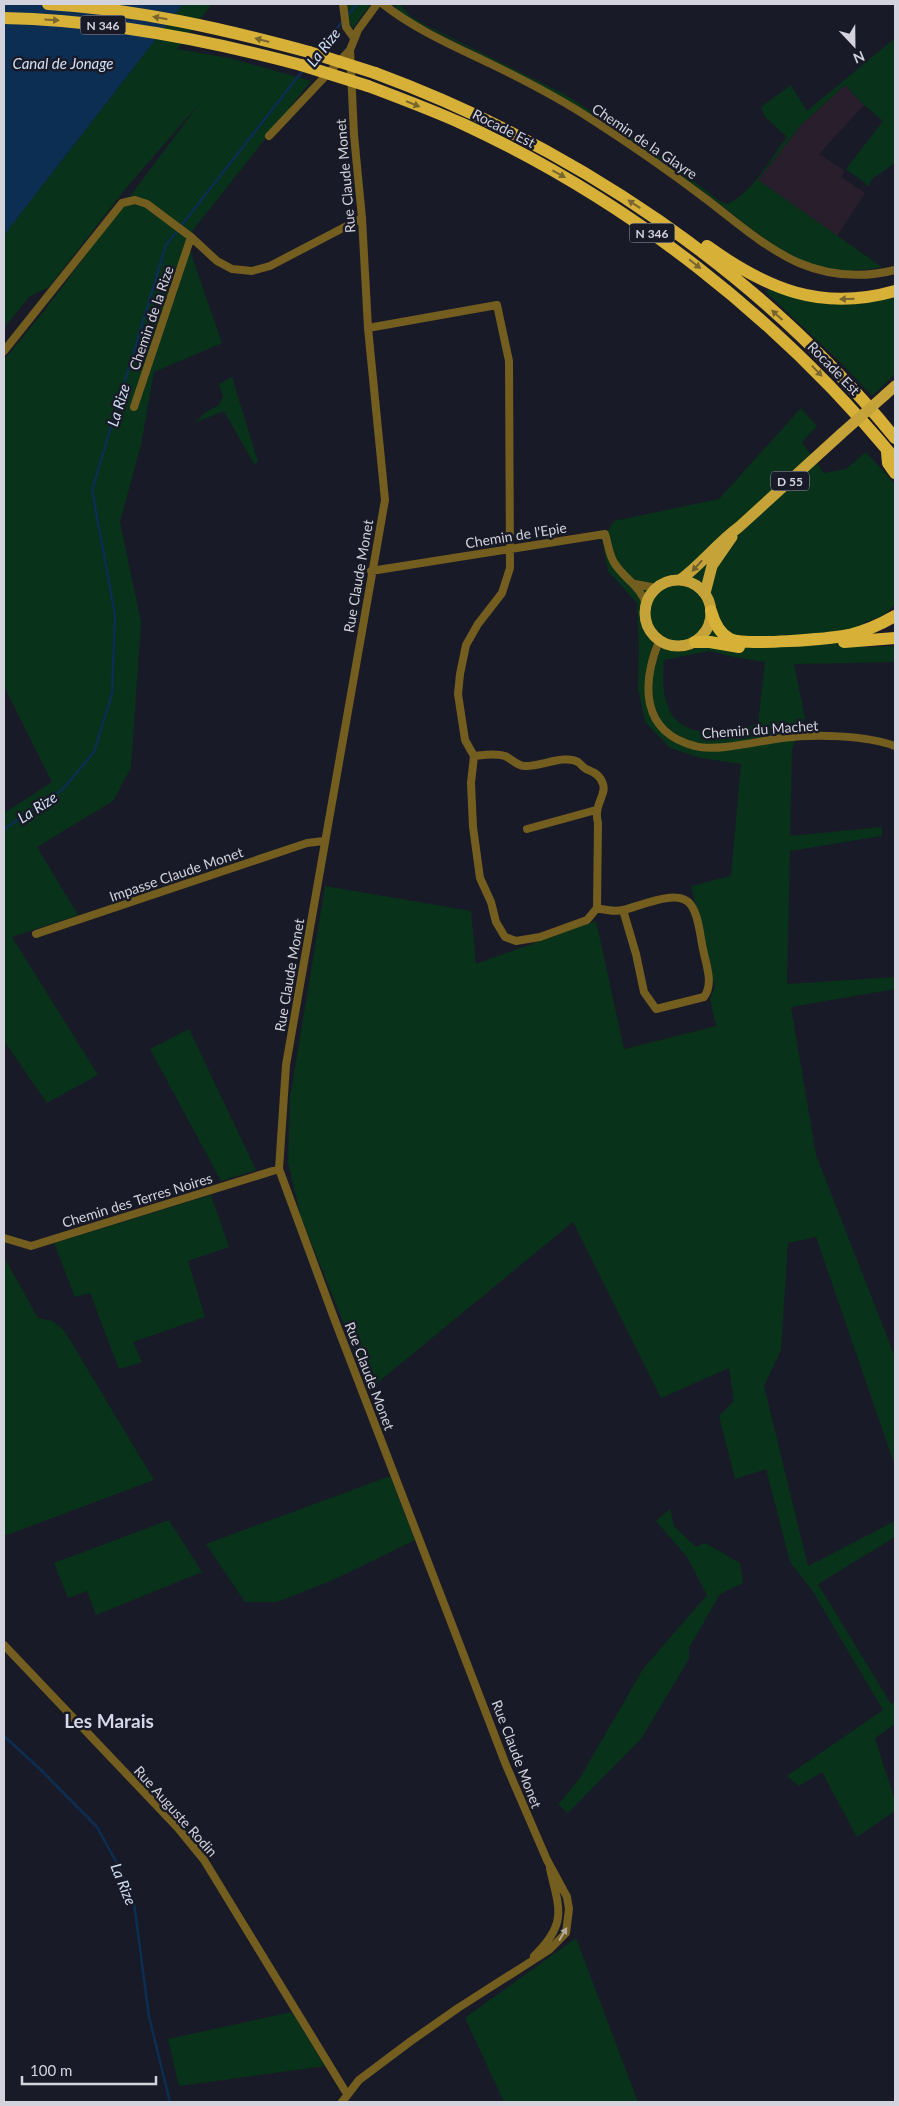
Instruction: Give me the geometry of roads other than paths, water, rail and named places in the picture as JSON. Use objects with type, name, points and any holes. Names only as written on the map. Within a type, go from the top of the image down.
[{"type":"highway","name":"Rocade Est","points":[[48,4],[112,10],[208,26],[309,52],[375,73],[468,110],[573,165],[637,205],[674,231],[731,276],[806,341],[895,438]]},
{"type":"highway","name":"Rocade Est","points":[[4,18],[114,26],[202,41],[301,65],[368,86],[461,123],[504,144],[566,178],[630,217],[681,254],[762,320],[819,374],[895,459]]},
{"type":"highway","points":[[674,231],[694,237],[734,266],[794,293],[812,297],[845,300],[895,291]]},
{"type":"highway","points":[[887,449],[888,462],[895,473]]},
{"type":"highway","points":[[711,611],[715,623],[723,634],[732,640],[749,642],[848,635],[866,630],[895,616]]},
{"type":"highway","points":[[695,642],[710,642],[744,648],[895,638]]},
{"type":"main road","name":"D 55","points":[[680,580],[692,571],[721,540],[739,527],[895,386]]},
{"type":"main road","name":"D 55","points":[[705,593],[712,566],[739,527]]},
{"type":"main road","points":[[671,580],[680,580],[689,582],[705,593],[711,611],[707,629],[695,642],[677,646],[660,641],[652,634],[647,625],[645,615],[646,604],[656,588],[671,580]]},
{"type":"street","points":[[269,136],[350,50],[354,38],[377,4]]},
{"type":"street","name":"Chemin de la Glayre","points":[[383,4],[424,32],[524,80],[590,118],[667,170],[783,255],[809,267],[837,274],[867,275],[895,270]]},
{"type":"street","points":[[343,6],[346,27],[354,38]]},
{"type":"street","name":"Rue Claude Monet","points":[[342,2102],[359,2080],[411,2041],[526,1964],[546,1944],[558,1926],[559,1910],[547,1860],[506,1765],[463,1647],[334,1318],[278,1169],[286,1066],[371,571],[385,500],[368,328],[362,218],[354,135],[350,50]]},
{"type":"street","points":[[4,351],[122,203],[135,200],[147,204],[189,235],[217,261],[232,269],[252,271],[270,266],[362,218]]},
{"type":"street","name":"Chemin de la Rize","points":[[134,407],[189,235]]},
{"type":"street","points":[[368,328],[497,305],[509,361],[510,568],[502,593],[478,624],[466,644],[458,694],[465,740],[474,756],[471,783],[473,828],[480,878],[491,902],[496,922],[505,937],[516,941],[540,937],[587,920],[597,908],[598,832],[596,810],[604,785],[596,774],[582,767],[578,762],[570,760],[523,766],[506,756],[492,754],[474,756]]},
{"type":"street","name":"Chemin de l'Epie","points":[[371,571],[605,534],[613,562],[625,577],[634,584],[644,597],[646,604]]},
{"type":"street","points":[[634,584],[656,588]]},
{"type":"street","name":"Chemin du Machet","points":[[660,641],[648,676],[648,698],[655,717],[665,731],[677,740],[696,747],[705,747],[732,746],[784,738],[847,737],[880,741],[895,746]]},
{"type":"street","points":[[527,829],[596,810]]},
{"type":"street","name":"Impasse Claude Monet","points":[[36,934],[307,843],[324,841]]},
{"type":"street","points":[[597,908],[609,911],[623,910],[642,903],[669,898],[682,898],[691,904],[696,916],[710,984],[704,997],[656,1009],[644,992],[636,954],[623,910]]},
{"type":"street","name":"Chemin des Terres Noires","points":[[4,1238],[31,1246],[278,1169]]},
{"type":"street","name":"Rue Auguste Rodin","points":[[4,1645],[170,1820],[204,1860],[347,2094]]},
{"type":"water","name":"Canal de Jonage","points":[[4,4],[183,4],[4,235]]},
{"type":"waterway","name":"La Rize","points":[[347,16],[357,4]]},
{"type":"waterway","name":"La Rize","points":[[318,51],[343,21]]},
{"type":"waterway","name":"La Rize","points":[[4,829],[62,790],[94,752],[112,694],[115,615],[92,490],[166,245],[304,69]]},
{"type":"waterway","name":"La Rize","points":[[4,1736],[41,1770],[97,1827],[119,1867],[134,1903],[149,2017],[170,2102]]},
{"type":"district","name":"Les Marais","points":[[109,1720]]}]
